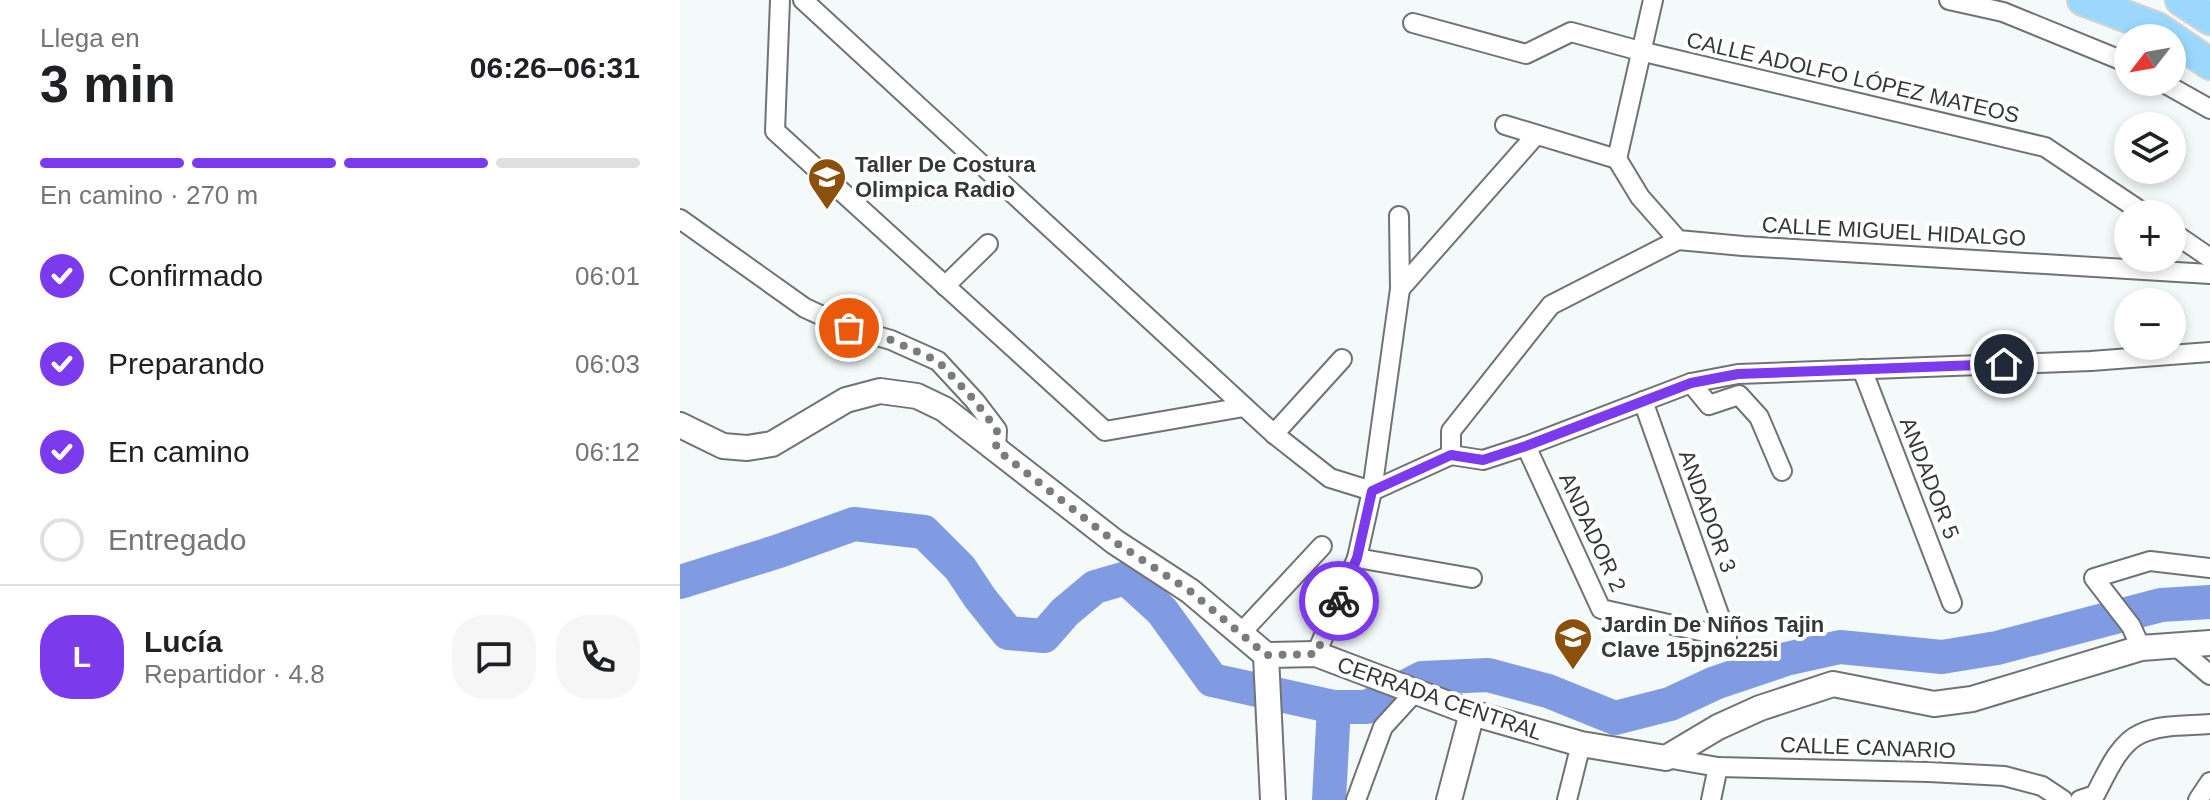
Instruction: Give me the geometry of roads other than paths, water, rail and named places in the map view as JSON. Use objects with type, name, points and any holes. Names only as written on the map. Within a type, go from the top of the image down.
[{"type":"highway","points":[[2083,0],[2146,24]]},
{"type":"highway","points":[[2186,48],[2210,64]]},
{"type":"street","points":[[780,0],[775,131],[1105,431],[1244,407]]},
{"type":"street","points":[[803,0],[1274,434],[1330,478],[1372,491],[1451,455],[1483,460],[1691,383],[1738,374],[2076,361],[2210,352]]},
{"type":"street","points":[[1617,159],[1653,0]]},
{"type":"street","points":[[1949,0],[2003,12],[2114,57]]},
{"type":"street","name":"CALLE ADOLFO LÓPEZ MATEOS","points":[[1413,23],[1526,54],[1571,32],[2045,147],[2124,200]]},
{"type":"street","points":[[2186,96],[2210,109]]},
{"type":"street","points":[[1451,455],[1451,431],[1551,305],[1678,240],[1640,197],[1617,159],[1505,125]]},
{"type":"street","points":[[1400,289],[1536,135]]},
{"type":"street","points":[[1316,654],[1357,558],[1372,491],[1400,289],[1399,216]]},
{"type":"street","points":[[680,219],[805,308],[938,361],[997,430],[996,449]]},
{"type":"street","name":"CALLE MIGUEL HIDALGO","points":[[1678,240],[2210,274]]},
{"type":"street","points":[[2186,242],[2210,258]]},
{"type":"street","points":[[945,286],[988,244]]},
{"type":"street","points":[[1274,434],[1342,359]]},
{"type":"street","name":"ANDADOR 5","points":[[1862,369],[1952,603]]},
{"type":"street","points":[[1691,383],[1709,405],[1739,395],[1759,417],[1782,471]]},
{"type":"street","points":[[680,425],[723,446],[747,448],[772,444],[846,400],[880,391],[917,396],[944,409],[1115,542],[1190,591],[1266,656],[1273,800]]},
{"type":"street","name":"ANDADOR 3","points":[[1643,401],[1727,637]]},
{"type":"street","name":"ANDADOR 2","points":[[1526,446],[1601,609],[1727,637]]},
{"type":"street","points":[[1241,633],[1322,546]]},
{"type":"street","points":[[1357,558],[1472,578]]},
{"type":"street","points":[[2136,637],[2094,578],[2150,561],[2210,568]]},
{"type":"street","points":[[1666,758],[1690,742],[1746,714],[1833,684],[1934,704],[1972,699],[2136,637],[2177,647],[2210,643]]},
{"type":"street","points":[[2177,647],[2210,675]]},
{"type":"street","name":"CERRADA CENTRAL","points":[[1266,656],[1316,654],[1472,713],[1581,744],[1666,758]]},
{"type":"street","points":[[1356,800],[1383,727],[1414,692]]},
{"type":"street","points":[[1449,800],[1472,713]]},
{"type":"street","points":[[2080,800],[2095,795],[2124,747],[2139,734],[2162,728],[2210,724]]},
{"type":"street","points":[[1567,800],[1581,744]]},
{"type":"street","name":"CALLE CANARIO","points":[[1666,758],[1718,767],[2004,776],[2042,786],[2063,800]]},
{"type":"street","points":[[1711,800],[1718,767]]},
{"type":"street","points":[[2198,800],[2210,782]]},
{"type":"waterway","points":[[680,582],[854,524],[924,532],[960,568],[1008,633],[1044,636],[1065,612],[1095,587],[1126,578],[1162,611],[1212,680],[1334,707],[1367,707],[1422,678],[1488,675],[1548,691],[1615,718],[1670,704],[1715,683],[1786,659],[1840,647],[1942,657],[1997,648],[2161,605],[2210,602]]},
{"type":"waterway","points":[[1329,800],[1334,707]]},
{"type":"place","name":"Taller De Costura Olimpica Radio","points":[[827,211]]},
{"type":"place","name":"Jardin De Niños Tajin Clave 15pjn6225i","points":[[1573,671]]}]
